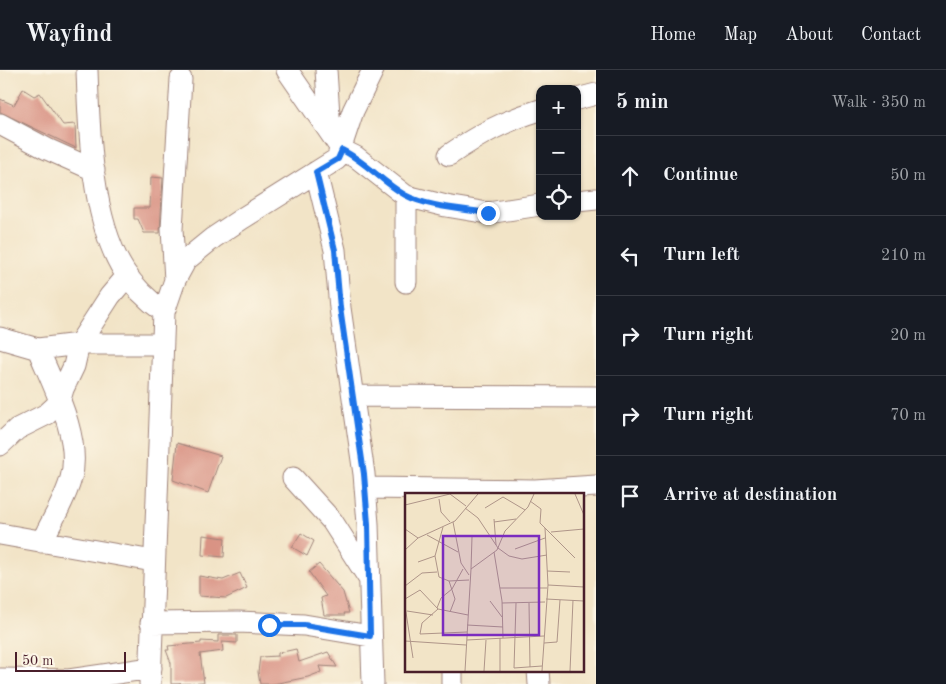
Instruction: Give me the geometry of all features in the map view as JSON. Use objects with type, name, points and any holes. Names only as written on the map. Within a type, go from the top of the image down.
[{"type":"street","points":[[88,70],[94,170],[110,241],[127,276],[149,301],[164,312]]},
{"type":"street","points":[[287,70],[342,150],[356,157],[406,196],[446,206],[488,213],[536,206]]},
{"type":"street","points":[[326,70],[330,132]]},
{"type":"street","points":[[0,679],[69,680],[151,676],[153,562],[162,344],[164,312],[175,280],[186,260],[213,238],[338,159],[353,111],[373,70]]},
{"type":"street","points":[[175,280],[172,229],[181,79]]},
{"type":"street","points":[[581,98],[596,94]]},
{"type":"street","points":[[450,155],[478,135],[507,120],[536,111]]},
{"type":"street","points":[[0,124],[47,149],[94,170]]},
{"type":"street","points":[[316,172],[335,250],[340,308],[364,488],[368,524],[368,577],[373,684]]},
{"type":"street","points":[[406,196],[406,282]]},
{"type":"street","points":[[581,200],[596,198]]},
{"type":"street","points":[[0,445],[17,429],[47,414],[59,403],[63,388],[74,366],[79,344],[110,296],[127,276]]},
{"type":"street","points":[[0,338],[38,349],[79,344],[162,344]]},
{"type":"street","points":[[38,349],[69,430],[74,464],[66,493],[42,542]]},
{"type":"street","points":[[353,396],[596,397]]},
{"type":"street","points":[[293,478],[332,520],[368,577]]},
{"type":"street","points":[[364,488],[455,492],[535,492],[596,486]]},
{"type":"street","points":[[0,534],[153,562]]},
{"type":"street","points":[[151,623],[238,622],[304,625],[370,636]]},
{"type":"building","points":[[23,89],[34,96],[40,93],[63,125],[75,124],[76,148],[0,112],[0,99],[14,105]]},
{"type":"building","points":[[151,177],[163,178],[160,233],[144,233],[138,219],[134,219],[134,208],[150,208]]},
{"type":"building","points":[[177,443],[221,456],[208,493],[173,480]]},
{"type":"building","points":[[301,533],[314,541],[307,556],[292,547]]},
{"type":"building","points":[[203,535],[225,538],[224,557],[202,555]]},
{"type":"building","points":[[319,564],[343,592],[349,613],[344,613],[345,615],[324,615],[321,598],[326,596],[309,572]]},
{"type":"building","points":[[240,573],[247,588],[226,598],[199,596],[199,576],[223,580]]},
{"type":"building","points":[[218,635],[237,635],[237,643],[222,642],[223,651],[200,654],[204,683],[171,684],[171,663],[166,650],[169,650],[168,646],[201,643],[201,641],[218,642]]},
{"type":"building","points":[[296,649],[299,662],[328,652],[337,667],[319,666],[321,672],[308,677],[273,684],[260,684],[258,672],[260,657],[278,656],[278,653]]},
{"type":"route","points":[[269,625],[304,625],[353,635],[370,636],[368,524],[364,474],[340,308],[335,250],[316,172],[338,159],[342,150],[356,157],[406,196],[446,206],[488,213]]}]
